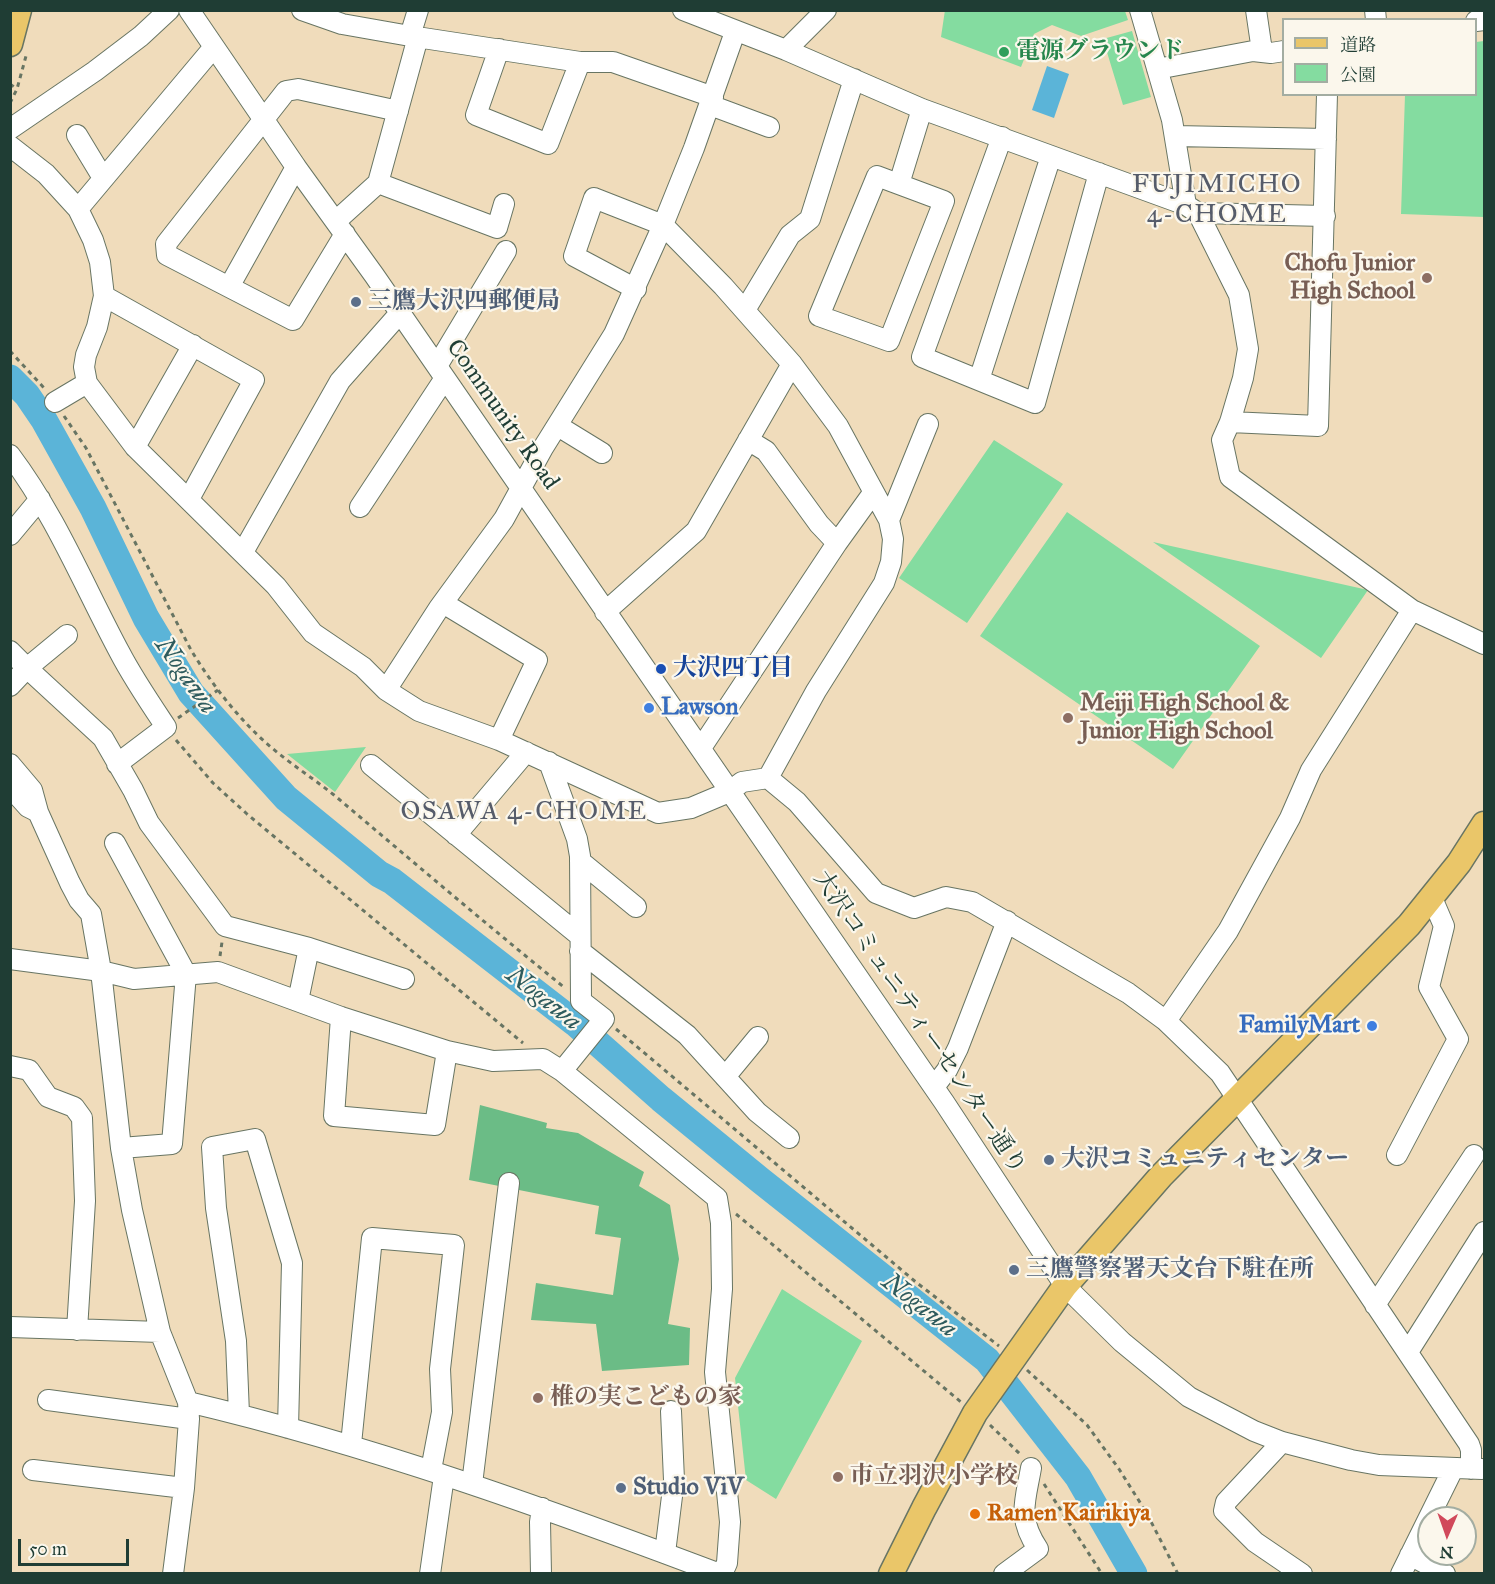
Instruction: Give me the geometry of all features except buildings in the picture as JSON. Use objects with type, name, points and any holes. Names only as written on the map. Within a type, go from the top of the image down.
[{"type":"main road","points":[[10,44],[19,10]]},
{"type":"main road","points":[[891,1574],[977,1410],[1065,1286],[1161,1176],[1408,925],[1432,898],[1485,824]]},
{"type":"street","points":[[10,129],[95,71],[141,36],[169,10]]},
{"type":"street","name":"Community Road","points":[[189,10],[701,748],[729,792]]},
{"type":"street","points":[[302,10],[342,24],[580,62],[613,62],[769,126]]},
{"type":"street","points":[[398,111],[298,89],[286,91],[166,244],[167,255],[293,320],[341,228],[378,183],[398,111],[418,10]]},
{"type":"street","points":[[683,10],[786,50],[922,109],[1192,209],[1325,216]]},
{"type":"street","points":[[786,50],[826,10]]},
{"type":"street","points":[[1140,10],[1168,104],[1192,209],[1239,295],[1248,349],[1243,378],[1230,422],[1222,440],[1230,477],[1412,610],[1485,644]]},
{"type":"street","points":[[1256,10],[1262,51]]},
{"type":"street","points":[[386,690],[443,603],[504,519],[543,447],[614,334],[663,225],[712,101],[735,32]]},
{"type":"street","points":[[78,208],[214,46]]},
{"type":"street","points":[[499,49],[476,115],[548,144],[580,62]]},
{"type":"street","points":[[1157,69],[1262,51],[1271,53],[1282,51]]},
{"type":"street","points":[[745,310],[790,235],[810,219],[855,79]]},
{"type":"street","points":[[1230,422],[1318,426],[1327,96]]},
{"type":"street","points":[[899,184],[922,109]]},
{"type":"street","points":[[76,135],[103,178]]},
{"type":"street","points":[[1175,135],[1326,139]]},
{"type":"street","points":[[1002,137],[922,357],[1035,403],[1099,173]]},
{"type":"street","points":[[10,146],[46,174],[78,208],[93,240],[100,262],[104,296],[97,327],[86,355],[84,367],[87,383],[135,447],[276,586],[313,633],[363,667],[386,690],[419,711],[499,740],[658,813],[691,808],[729,792],[742,782],[768,778],[797,802],[876,893],[914,908],[946,897],[972,902],[1128,993],[1166,1021],[1220,1073],[1469,1444],[1469,1469],[1410,1555],[1401,1574]]},
{"type":"street","points":[[979,380],[1051,156]]},
{"type":"street","points":[[229,286],[296,167]]},
{"type":"street","points":[[877,176],[899,184],[944,201],[889,340],[819,316],[877,176]]},
{"type":"street","points":[[378,183],[496,228],[504,204]]},
{"type":"street","points":[[636,289],[574,256],[594,198],[663,225],[745,310],[792,364],[838,426],[889,520],[893,539],[891,562],[884,583],[816,691],[768,778]]},
{"type":"street","points":[[360,507],[441,372],[506,251]]},
{"type":"street","points":[[104,296],[254,380],[189,500]]},
{"type":"street","points":[[243,552],[340,381],[400,313]]},
{"type":"street","points":[[135,447],[193,345]]},
{"type":"street","points":[[605,612],[696,531],[792,364]]},
{"type":"street","points":[[55,402],[87,383]]},
{"type":"street","points":[[889,520],[928,424]]},
{"type":"street","points":[[558,426],[602,453]]},
{"type":"street","points":[[748,440],[766,451],[819,524],[837,543]]},
{"type":"street","points":[[10,455],[40,499],[120,654],[168,725],[117,764]]},
{"type":"street","points":[[701,748],[837,543],[873,494]]},
{"type":"street","points":[[10,535],[40,499]]},
{"type":"street","points":[[443,603],[537,660],[499,740]]},
{"type":"street","points":[[1166,1021],[1228,931],[1290,818],[1311,770],[1412,610]]},
{"type":"street","points":[[10,686],[27,668],[67,635]]},
{"type":"street","points":[[10,651],[103,738],[117,764],[143,827],[225,926],[309,948],[404,979]]},
{"type":"street","points":[[456,835],[526,752]]},
{"type":"street","points":[[549,762],[577,839],[580,861],[581,1001],[602,1021],[562,1070]]},
{"type":"street","points":[[10,764],[32,790],[38,812],[70,883],[79,900],[91,914],[101,970],[121,1148],[132,1210],[160,1332],[189,1410],[184,1488],[173,1574]]},
{"type":"street","points":[[371,765],[456,835],[687,1035],[757,1112],[789,1138]]},
{"type":"street","points":[[10,787],[28,807],[38,812]]},
{"type":"street","name":"大沢コミュニティーセンター通り","points":[[729,792],[934,1087],[1065,1286],[1122,1342],[1189,1396],[1245,1427],[1282,1442],[1379,1465],[1469,1469]]},
{"type":"street","points":[[115,843],[186,974],[172,1144],[121,1148]]},
{"type":"street","points":[[580,861],[636,907]]},
{"type":"street","points":[[1397,1155],[1458,1039],[1429,987],[1444,926],[1432,898]]},
{"type":"street","points":[[934,1087],[947,1070],[958,1048],[1007,921]]},
{"type":"street","points":[[298,1001],[309,948]]},
{"type":"street","points":[[10,958],[101,970],[134,979],[218,972],[341,1017],[447,1051],[494,1061],[543,1059],[562,1070],[717,1198],[721,1222],[722,1289],[716,1372],[730,1522],[727,1563],[721,1574],[472,1484],[351,1444],[239,1414],[48,1401]]},
{"type":"street","points":[[341,1017],[334,1116],[435,1125],[447,1051]]},
{"type":"street","points":[[725,1077],[758,1037]]},
{"type":"street","points":[[10,1066],[29,1070],[48,1097],[74,1107],[82,1118],[85,1201],[77,1330]]},
{"type":"street","points":[[239,1414],[236,1341],[216,1208],[212,1147],[255,1139],[292,1263],[288,1428]]},
{"type":"street","points":[[1375,1305],[1474,1155]]},
{"type":"street","points":[[472,1484],[509,1183]]},
{"type":"street","points":[[1408,1352],[1485,1232]]},
{"type":"street","points":[[351,1444],[372,1238],[454,1245],[440,1369],[442,1412],[430,1574]]},
{"type":"street","points":[[10,1327],[160,1332]]},
{"type":"street","points":[[664,1553],[674,1480],[671,1411]]},
{"type":"street","points":[[1282,1442],[1226,1502],[1224,1511],[1254,1542],[1302,1574]]},
{"type":"street","points":[[1008,1573],[1038,1549],[1031,1538],[1023,1514],[1031,1468]]},
{"type":"street","points":[[33,1470],[184,1488]]},
{"type":"street","points":[[541,1574],[542,1508]]},
{"type":"street","points":[[1410,1555],[1445,1574]]},
{"type":"path","points":[[10,84],[17,89],[10,103]]},
{"type":"path","points":[[10,351],[55,402],[86,448],[176,624],[202,669],[253,730],[581,1001]]},
{"type":"path","points":[[218,690],[168,725],[184,752],[247,814],[543,1059]]},
{"type":"path","points":[[218,972],[225,926]]},
{"type":"path","points":[[602,1021],[1012,1360],[1087,1425],[1146,1512],[1178,1574]]},
{"type":"path","points":[[717,1198],[977,1410]]},
{"type":"green space","name":"電源グラウンド","points":[[945,10],[1125,11],[1128,20],[1081,36],[1052,25],[1034,34],[1021,67],[941,37]]},
{"type":"green space","points":[[1132,31],[1151,97],[1123,105],[1103,39]]},
{"type":"green space","points":[[1484,41],[1484,217],[1401,214],[1405,96],[1477,96],[1477,42]]},
{"type":"green space","points":[[994,440],[1063,484],[967,623],[899,578]]},
{"type":"green space","points":[[1067,512],[1260,646],[1173,769],[980,636]]},
{"type":"green space","points":[[1153,542],[1368,590],[1321,658]]},
{"type":"green space","points":[[366,747],[335,792],[287,754]]},
{"type":"green space","points":[[480,1105],[547,1123],[546,1128],[578,1133],[644,1172],[639,1186],[670,1205],[679,1259],[668,1324],[690,1328],[689,1365],[602,1371],[596,1324],[531,1320],[536,1283],[613,1295],[621,1238],[595,1234],[599,1206],[469,1180]]},
{"type":"green space","points":[[782,1289],[862,1341],[776,1499],[746,1480],[735,1378]]},
{"type":"water","points":[[1047,66],[1069,74],[1054,118],[1032,110]]},
{"type":"waterway","name":"Nogawa","points":[[10,378],[27,395],[44,420],[93,508],[146,618],[191,693],[286,798],[379,874],[392,881],[575,1023],[661,1099],[760,1180],[987,1360],[1078,1477],[1134,1574]]},
{"type":"place","name":"電源グラウンド","points":[[1004,52]]},
{"type":"place","name":"Chofu Junior High School","points":[[1427,278]]},
{"type":"place","name":"三鷹大沢四郵便局","points":[[356,302]]},
{"type":"place","name":"大沢四丁目","points":[[661,669]]},
{"type":"place","name":"Lawson","points":[[649,708]]},
{"type":"place","name":"Meiji High School & Junior High School","points":[[1068,718]]},
{"type":"place","name":"FamilyMart","points":[[1372,1026]]},
{"type":"place","name":"大沢コミュニティセンター","points":[[1049,1160]]},
{"type":"place","name":"三鷹警察署天文台下駐在所","points":[[1014,1270]]},
{"type":"place","name":"椎の実こどもの家","points":[[538,1398]]},
{"type":"place","name":"市立羽沢小学校","points":[[838,1477]]},
{"type":"place","name":"Studio ViV","points":[[621,1488]]},
{"type":"place","name":"Ramen Kairikiya","points":[[975,1514]]},
{"type":"district","name":"FUJIMICHO 4-CHOME","points":[[1217,200]]},
{"type":"district","name":"OSAWA 4-CHOME","points":[[524,813]]}]
